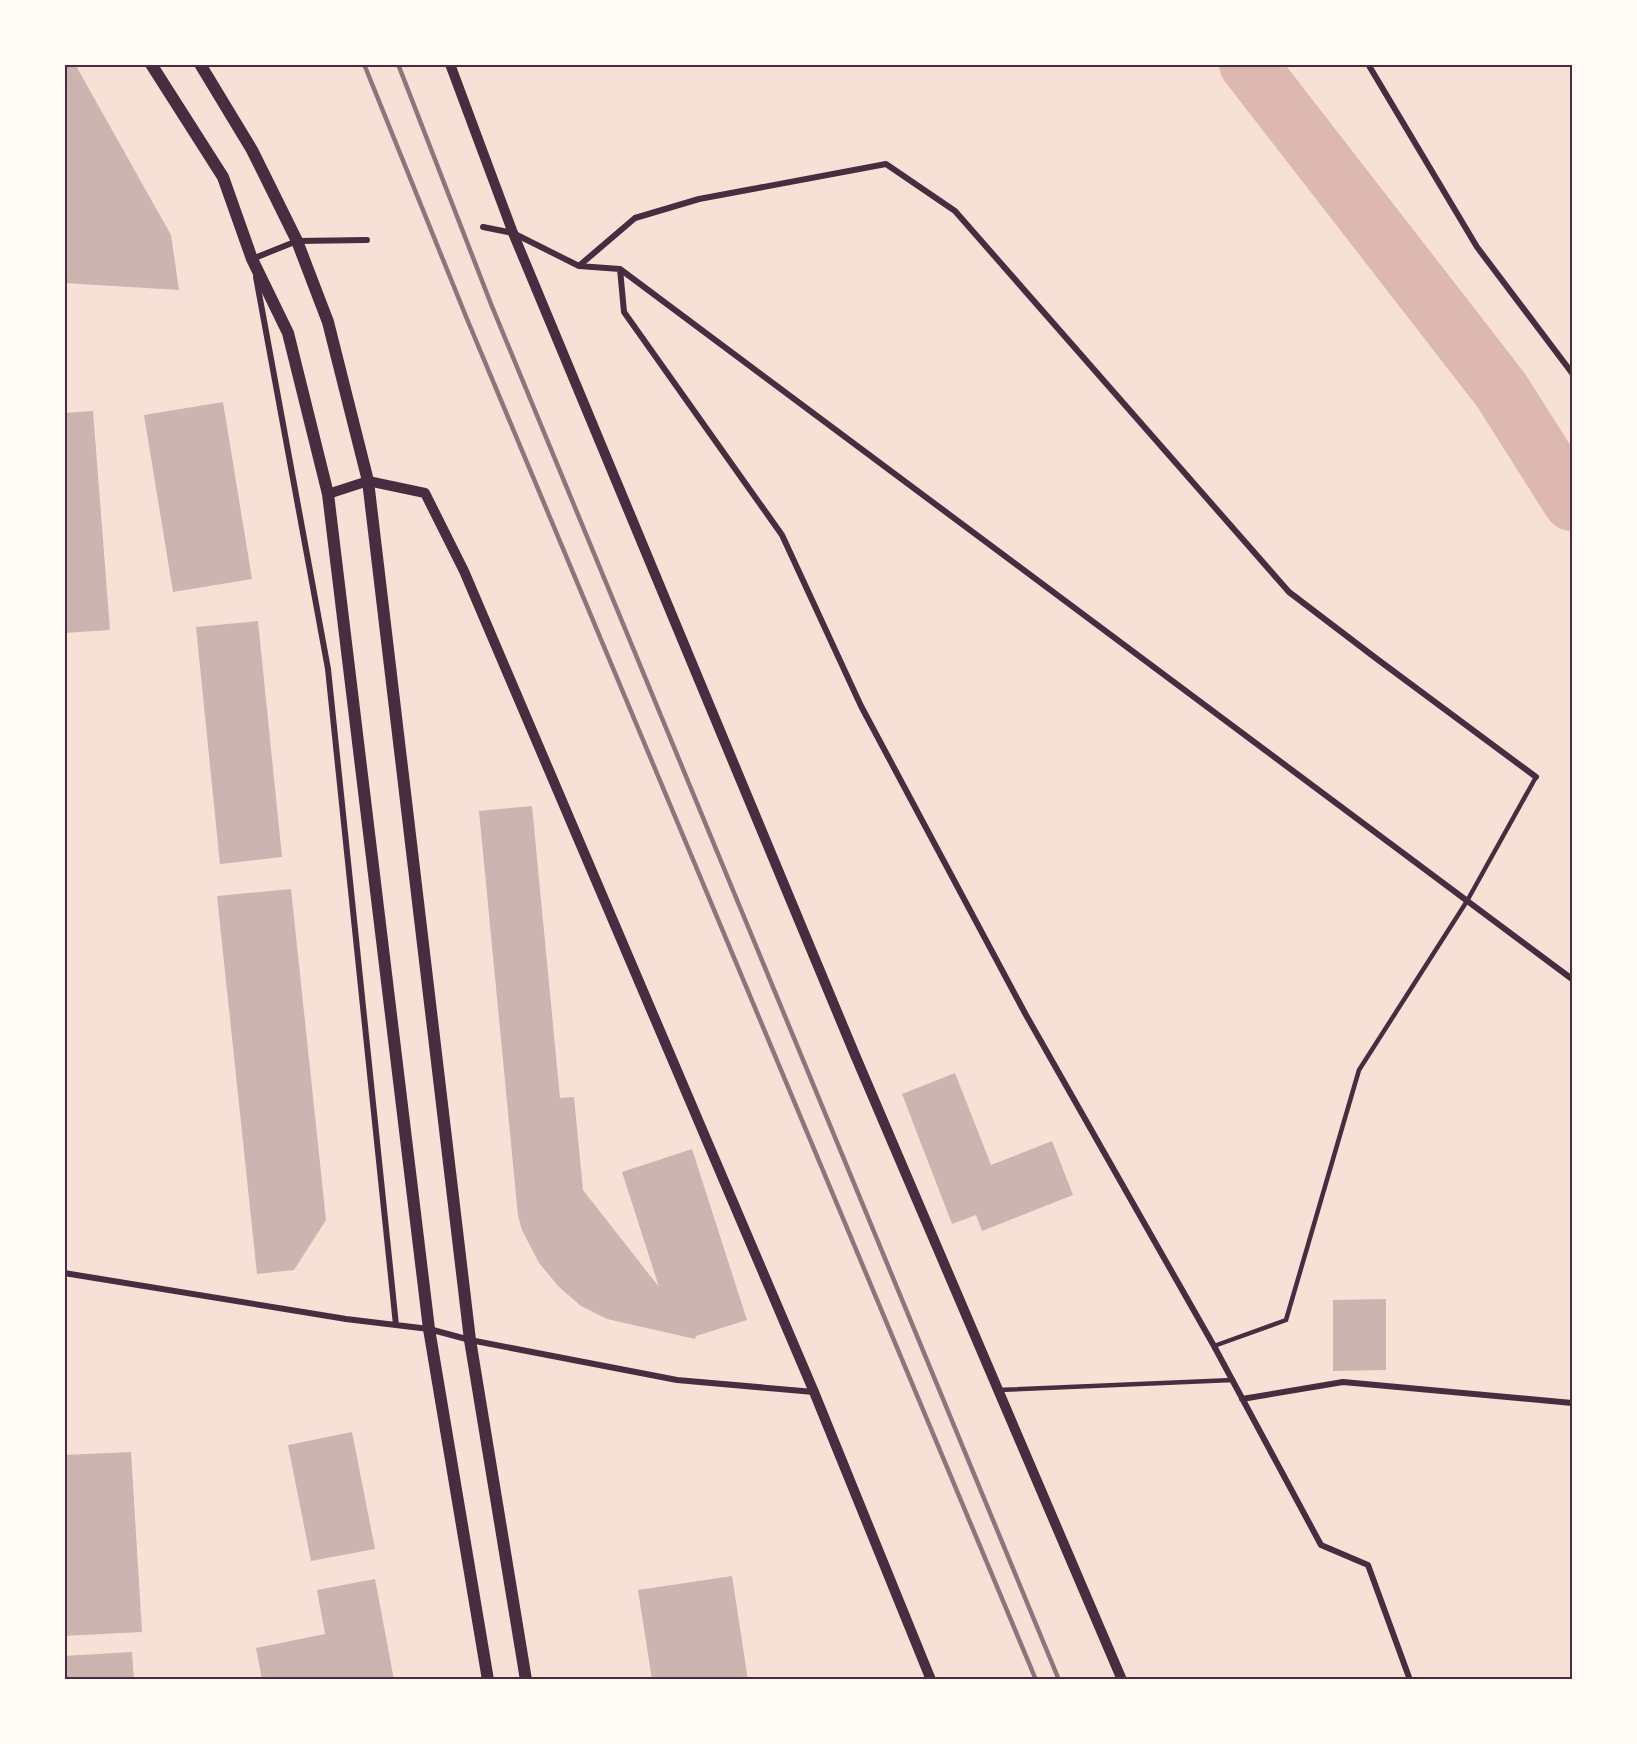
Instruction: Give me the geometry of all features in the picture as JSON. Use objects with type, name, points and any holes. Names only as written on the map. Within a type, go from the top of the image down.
[{"type":"main road","points":[[151,64],[222,177],[252,259],[288,333],[328,494],[429,1329],[488,1680]]},
{"type":"main road","points":[[200,64],[252,150],[297,241],[328,322],[368,481],[470,1340],[526,1680]]},
{"type":"street","points":[[450,64],[513,234],[850,1044],[1122,1680]]},
{"type":"street","points":[[1368,64],[1478,248],[1572,373]]},
{"type":"street","points":[[579,266],[635,218],[699,199],[886,164],[955,212],[1289,592],[1536,777]]},
{"type":"street","points":[[483,227],[513,234],[579,266],[620,269],[1572,979]]},
{"type":"street","points":[[367,240],[297,241],[252,259],[275,370],[328,669],[396,1325]]},
{"type":"street","points":[[620,269],[624,312],[782,535],[866,716],[1026,1015],[1233,1380],[1321,1545],[1368,1565],[1410,1680]]},
{"type":"street","points":[[328,494],[368,481],[425,493],[430,502],[464,571],[814,1392],[931,1680]]},
{"type":"street","points":[[64,1273],[429,1329],[470,1340],[677,1380],[814,1392]]},
{"type":"street","points":[[1242,1399],[1343,1382],[1572,1403]]},
{"type":"lane","points":[[1214,1346],[1286,1320],[1359,1070],[1467,900],[1536,777]]},
{"type":"lane","points":[[998,1390],[1233,1380]]},
{"type":"building","points":[[64,64],[75,64],[171,235],[179,290],[64,283]]},
{"type":"building","points":[[223,402],[252,579],[173,592],[144,415]]},
{"type":"building","points":[[93,411],[110,630],[64,633],[64,413]]},
{"type":"building","points":[[258,621],[282,857],[220,864],[196,627]]},
{"type":"building","points":[[532,806],[560,1098],[574,1097],[583,1190],[659,1287],[622,1172],[692,1149],[747,1320],[696,1336],[695,1339],[607,1319],[581,1306],[559,1287],[539,1263],[522,1230],[518,1216],[479,811]]},
{"type":"building","points":[[291,889],[326,1220],[294,1270],[257,1274],[217,896]]},
{"type":"building","points":[[955,1073],[991,1165],[1052,1141],[1073,1195],[982,1231],[976,1215],[952,1224],[902,1094]]},
{"type":"building","points":[[1386,1299],[1386,1370],[1333,1371],[1333,1300]]},
{"type":"building","points":[[352,1432],[375,1549],[311,1561],[288,1445]]},
{"type":"building","points":[[131,1452],[142,1632],[64,1636],[64,1455]]},
{"type":"building","points":[[732,1576],[748,1680],[652,1680],[638,1590]]},
{"type":"building","points":[[375,1579],[394,1680],[262,1680],[256,1648],[325,1634],[317,1590]]},
{"type":"building","points":[[132,1652],[134,1680],[64,1680],[64,1656]]},
{"type":"waterway","points":[[1248,64],[1501,390],[1572,502]]},
{"type":"railway","points":[[364,64],[467,319],[1036,1680]]},
{"type":"railway","points":[[398,64],[491,304],[1059,1680]]}]
